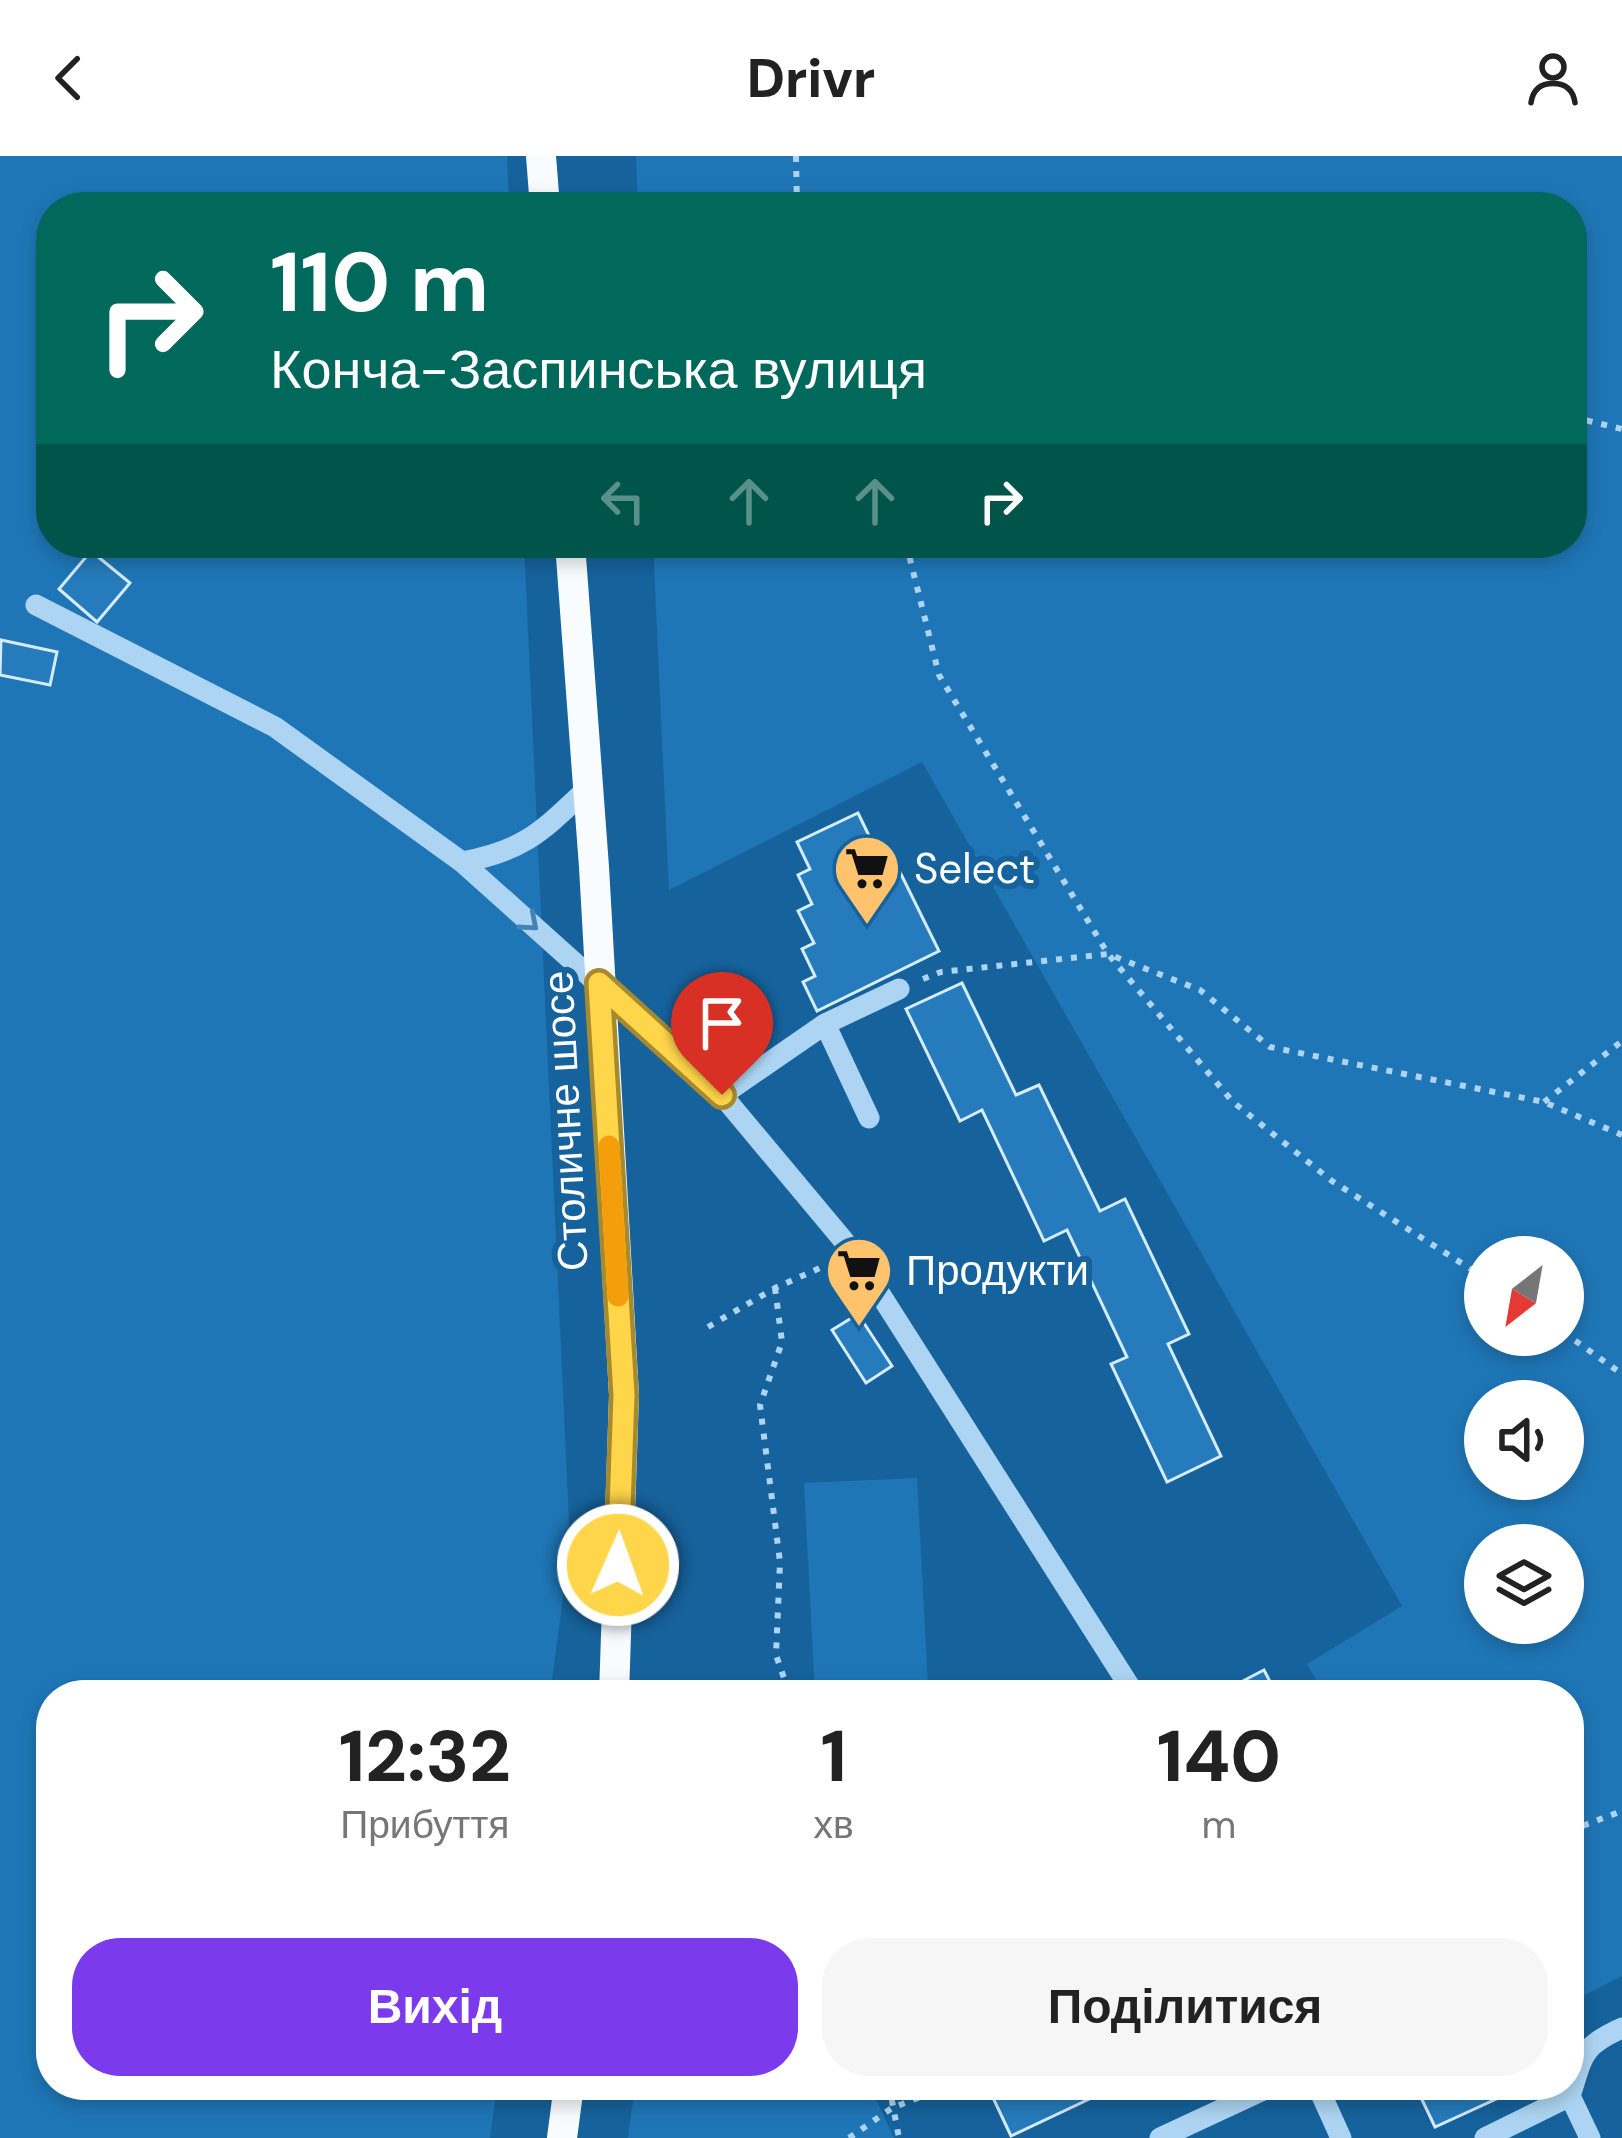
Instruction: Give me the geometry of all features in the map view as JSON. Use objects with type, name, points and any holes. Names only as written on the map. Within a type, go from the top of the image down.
[{"type":"main road","points":[[541,156],[544,192]]},
{"type":"main road","name":"Столичне шосе","points":[[571,558],[624,1395],[614,1680]]},
{"type":"main road","points":[[562,2138],[567,2100]]},
{"type":"street","points":[[36,605],[275,727],[462,862],[722,1095],[854,1253],[1118,1680]]},
{"type":"street","points":[[462,862],[496,856],[537,836],[588,788]]},
{"type":"street","points":[[722,1095],[826,1024],[899,989]]},
{"type":"street","points":[[826,1024],[869,1118]]},
{"type":"street","points":[[1584,2057],[1595,2039],[1622,2028]]},
{"type":"street","points":[[1160,2138],[1242,2100]]},
{"type":"street","points":[[1324,2100],[1341,2138]]},
{"type":"street","points":[[1485,2138],[1562,2100]]},
{"type":"street","points":[[1572,2100],[1590,2138]]},
{"type":"path","points":[[796,156],[797,192]]},
{"type":"path","points":[[1587,421],[1622,429]]},
{"type":"path","points":[[909,558],[939,675],[1108,954],[1233,1102],[1332,1181],[1464,1265]]},
{"type":"path","points":[[899,989],[940,972],[1108,954],[1200,990],[1270,1047],[1544,1102],[1622,1135]]},
{"type":"path","points":[[1544,1102],[1622,1041]]},
{"type":"path","points":[[708,1328],[775,1288],[854,1253]]},
{"type":"path","points":[[775,1288],[782,1342],[760,1405],[780,1562],[776,1655],[785,1680]]},
{"type":"path","points":[[1584,1347],[1622,1374]]},
{"type":"path","points":[[1584,1825],[1622,1811]]},
{"type":"path","points":[[891,2100],[899,2138]]},
{"type":"path","points":[[849,2138],[892,2108],[913,2100]]},
{"type":"shaded area","points":[[0,156],[507,156],[508,192],[36,192],[36,558],[525,558],[570,1544],[552,1680],[36,1680],[36,2100],[495,2100],[490,2138],[0,2138]]},
{"type":"shaded area","points":[[636,156],[1622,156],[1622,1976],[1584,1995],[1584,1680],[1316,1680],[1307,1664],[1402,1606],[922,762],[669,890],[654,558],[1587,558],[1587,192],[637,192]]},
{"type":"shaded area","points":[[917,1478],[928,1680],[814,1680],[804,1483]]},
{"type":"shaded area","points":[[633,2100],[876,2100],[894,2138],[628,2138]]},
{"type":"building","points":[[85,558],[100,558],[130,583],[97,622],[59,589]]},
{"type":"building","points":[[1,640],[57,652],[50,685],[0,675]]},
{"type":"building","name":"Select","points":[[858,813],[887,873],[898,868],[939,951],[817,1011],[803,982],[815,976],[802,949],[814,943],[798,911],[812,904],[798,875],[810,869],[797,842]]},
{"type":"building","points":[[962,983],[1016,1095],[1039,1085],[1100,1211],[1125,1199],[1189,1334],[1168,1344],[1221,1456],[1167,1482],[1111,1364],[1127,1357],[1067,1230],[1044,1241],[982,1110],[960,1121],[906,1009]]},
{"type":"building","points":[[858,1314],[892,1366],[866,1383],[832,1330]]},
{"type":"building","points":[[1264,1670],[1269,1680],[1245,1680]]},
{"type":"building","points":[[994,2100],[1087,2100],[1011,2136]]},
{"type":"building","points":[[1422,2100],[1494,2100],[1435,2127]]},
{"type":"slow traffic","points":[[609,1146],[618,1296]]},
{"type":"place","name":"Select","points":[[867,927]]},
{"type":"place","name":"Продукти","points":[[859,1329]]},
{"type":"route","points":[[618,1565],[624,1395],[599,983],[722,1095]]}]
